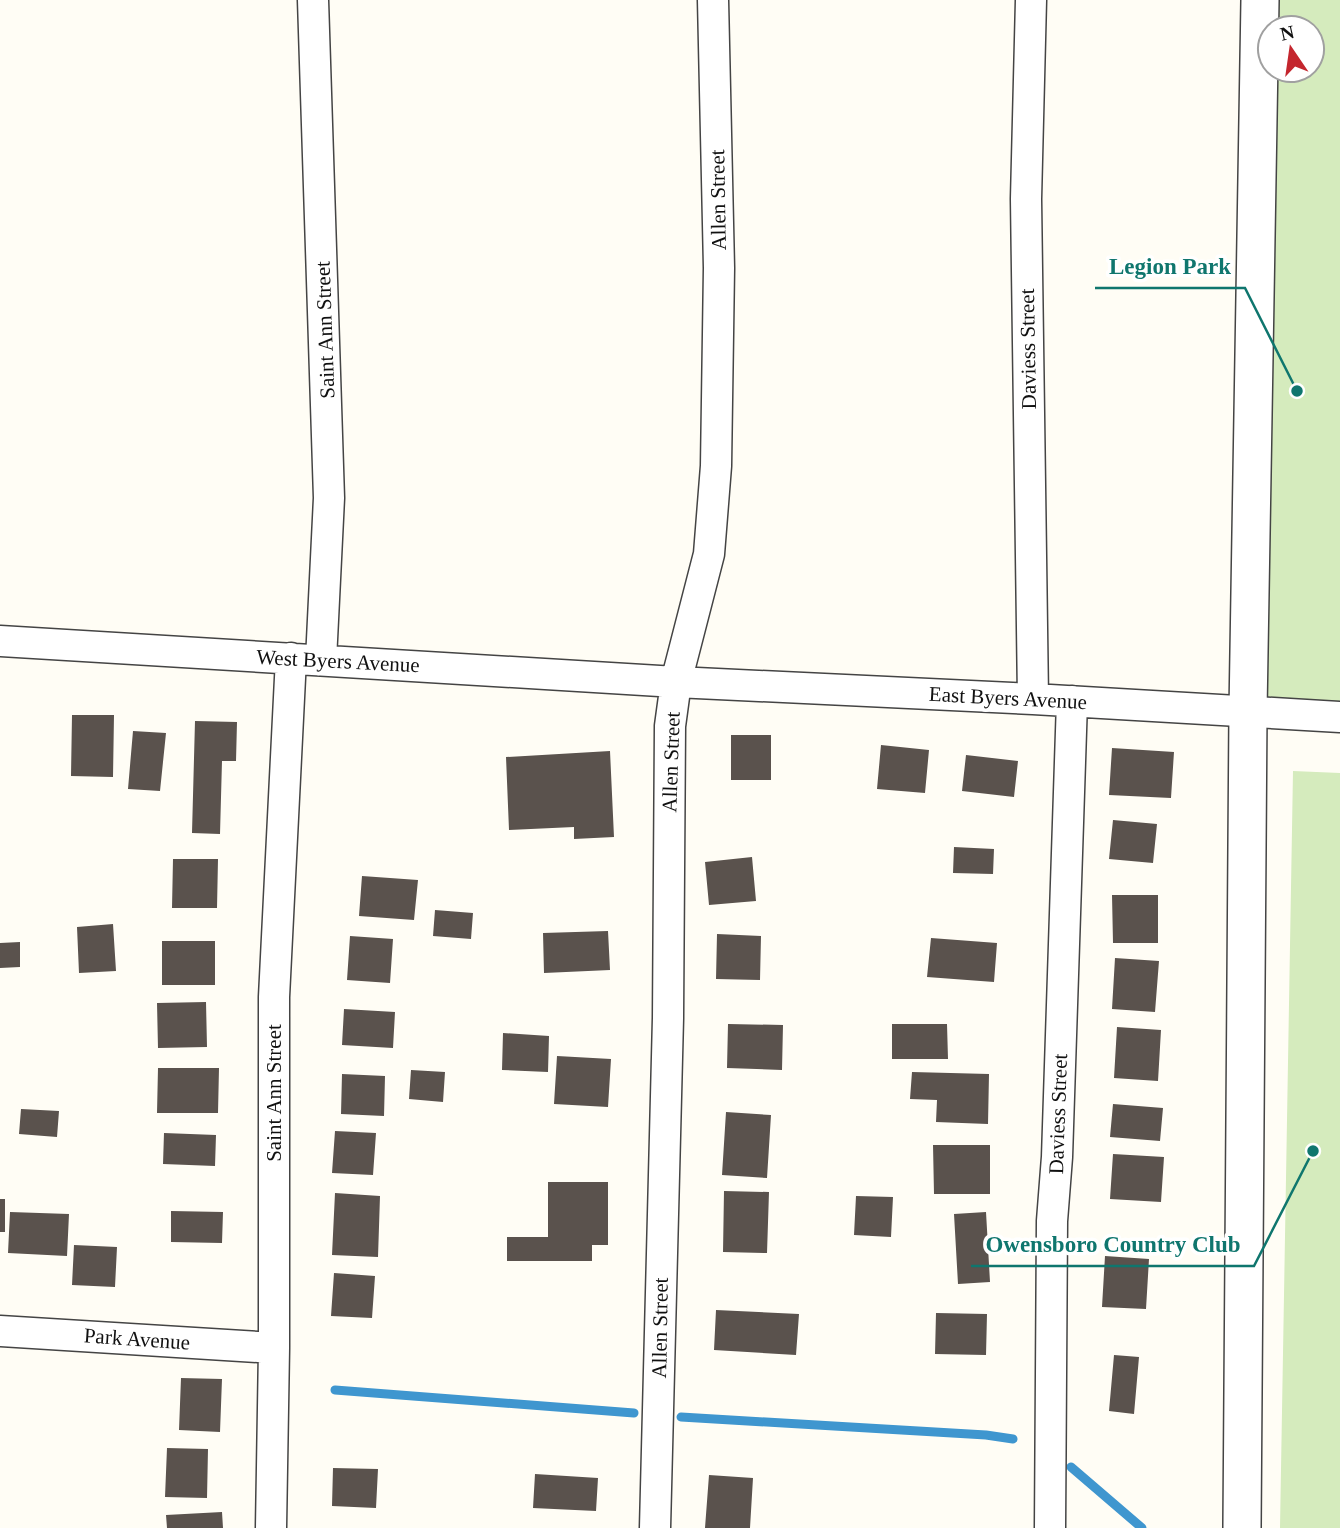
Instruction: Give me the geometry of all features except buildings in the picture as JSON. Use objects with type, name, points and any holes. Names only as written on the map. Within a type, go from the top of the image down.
[{"type":"street","name":"Saint Ann Street","points":[[313,0],[329,498],[321,660]]},
{"type":"street","name":"Allen Street","points":[[655,1528],[668,1018],[670,726],[676,682],[709,554],[716,466],[719,268],[713,0]]},
{"type":"street","name":"Daviess Street","points":[[1031,0],[1026,199],[1033,699]]},
{"type":"street","points":[[1242,1528],[1248,711],[1261,0]]},
{"type":"street","name":"West Byers Avenue","points":[[0,641],[676,682]]},
{"type":"street","name":"Saint Ann Street","points":[[271,1528],[274,997],[291,658]]},
{"type":"street","name":"East Byers Avenue","points":[[676,682],[1340,717]]},
{"type":"street","name":"Daviess Street","points":[[1050,1528],[1052,1220],[1058,1157],[1072,701]]},
{"type":"street","name":"Park Avenue","points":[[0,1331],[274,1348]]},
{"type":"green space","points":[[1260,0],[1340,0],[1340,713],[1248,711],[1259,84],[1326,84],[1326,14],[1260,14]]},
{"type":"green space","points":[[1293,771],[1340,773],[1340,1528],[1280,1528]]},
{"type":"waterway","points":[[335,1390],[634,1413]]},
{"type":"waterway","points":[[681,1417],[986,1435],[1013,1439]]},
{"type":"waterway","points":[[1071,1467],[1142,1528]]},
{"type":"place","name":"Legion Park","points":[[1297,391]]},
{"type":"place","name":"Owensboro Country Club","points":[[1313,1151]]}]
